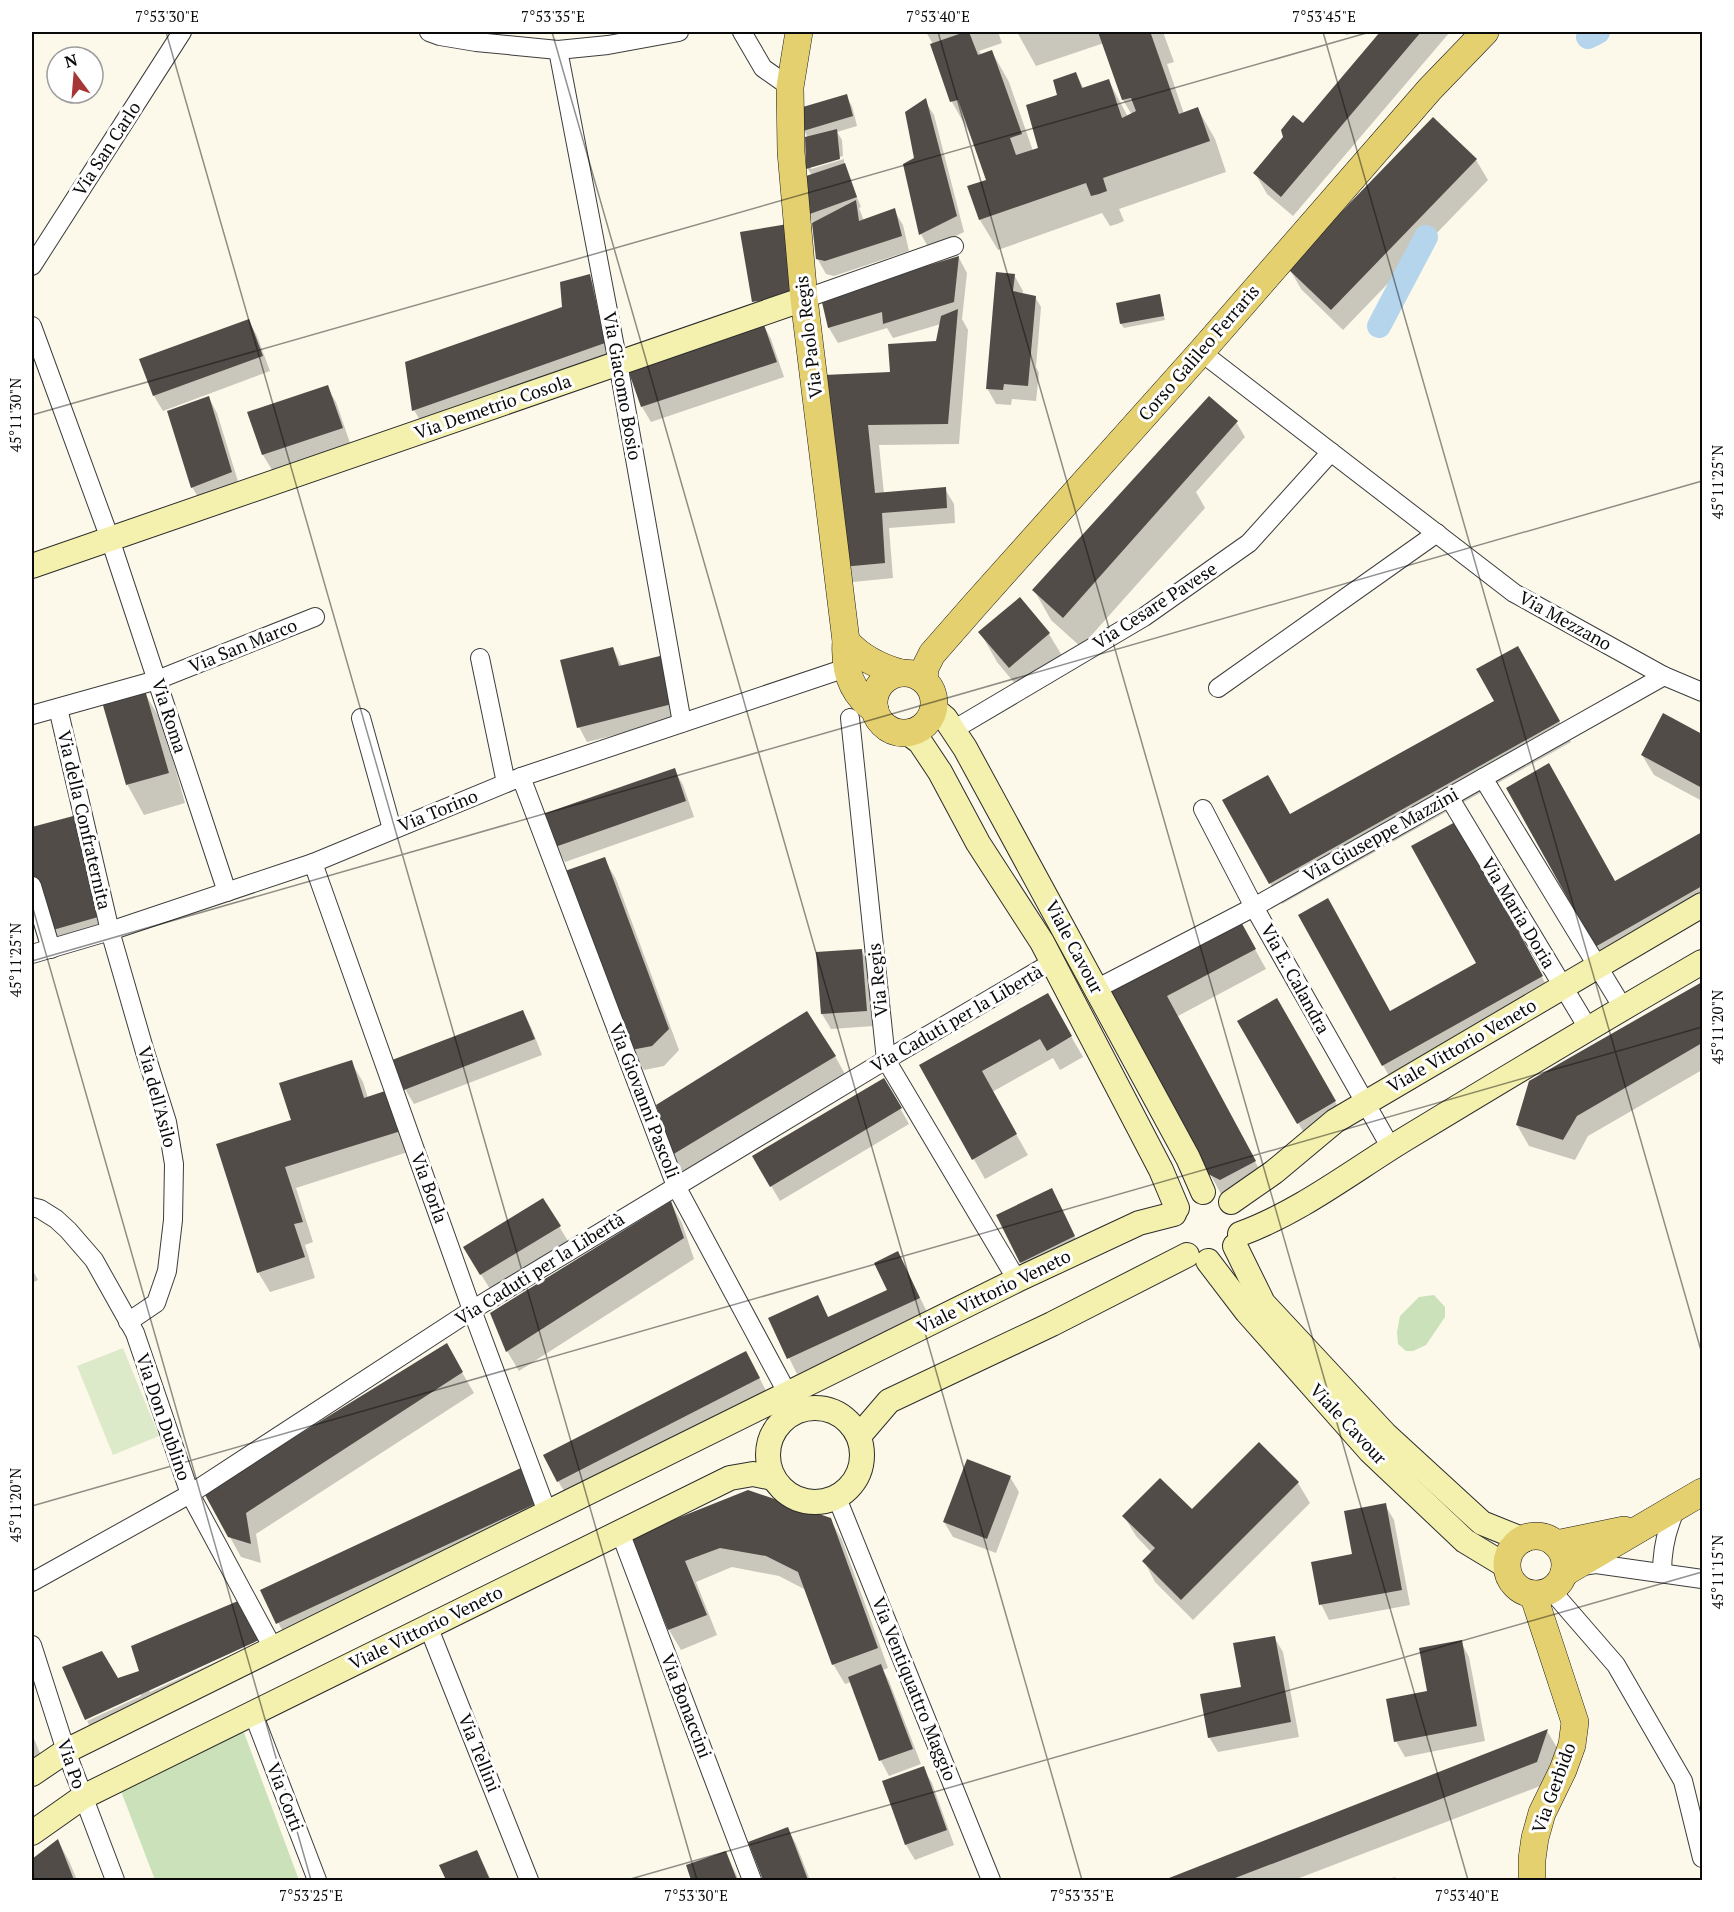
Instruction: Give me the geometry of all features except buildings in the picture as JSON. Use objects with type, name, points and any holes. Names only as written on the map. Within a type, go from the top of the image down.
[{"type":"main road","name":"Via Paolo Regis","points":[[799,32],[790,87],[791,152],[804,299],[846,641],[846,668]]},
{"type":"main road","name":"Corso Galileo Ferraris","points":[[912,677],[925,668],[932,654],[1201,352],[1430,89],[1485,32]]},
{"type":"main road","name":"Via Demetrio Cosola","points":[[32,566],[804,299]]},
{"type":"main road","points":[[846,641],[863,657],[885,669],[912,677],[933,693],[934,709],[925,725],[908,733],[891,730],[878,718],[863,714]]},
{"type":"main road","points":[[846,668],[855,690],[864,702],[863,714]]},
{"type":"main road","points":[[863,714],[883,682],[891,676],[912,677]]},
{"type":"main road","name":"Viale Cavour","points":[[934,709],[945,718],[965,748],[1188,1158],[1203,1192]]},
{"type":"main road","name":"Viale Cavour","points":[[908,733],[920,742],[940,772],[978,843],[1042,942],[1161,1170],[1175,1210]]},
{"type":"main road","name":"Viale Vittorio Veneto","points":[[1231,1202],[1274,1172],[1335,1121],[1702,905]]},
{"type":"main road","points":[[859,1436],[890,1401],[1198,1258],[1219,1258],[1237,1240],[1304,1204],[1588,1028],[1702,962]]},
{"type":"main road","points":[[1198,1258],[1178,1247],[1173,1237],[1171,1225],[1175,1210],[1184,1200],[1203,1192],[1223,1196],[1231,1202],[1238,1212],[1241,1223],[1237,1240]]},
{"type":"main road","name":"Viale Vittorio Veneto","points":[[796,1407],[817,1377],[1139,1223],[1175,1210]]},
{"type":"main road","name":"Viale Cavour","points":[[1237,1240],[1263,1303],[1385,1434],[1482,1523],[1524,1540]]},
{"type":"main road","name":"Viale Cavour","points":[[1198,1258],[1370,1450],[1465,1541],[1508,1567]]},
{"type":"main road","points":[[32,1774],[66,1751],[743,1416],[796,1407],[822,1408],[844,1417],[859,1436],[863,1450],[860,1471],[849,1489],[837,1498],[808,1503],[782,1490],[773,1478],[769,1467],[769,1443],[781,1422],[796,1407]]},
{"type":"main road","name":"Viale Vittorio Veneto","points":[[32,1833],[83,1797],[730,1478],[753,1474],[773,1478]]},
{"type":"main road","points":[[1556,1581],[1564,1557],[1556,1544],[1538,1537],[1524,1540],[1513,1549],[1508,1558],[1510,1577],[1523,1591],[1556,1581],[1702,1492]]},
{"type":"main road","points":[[1556,1544],[1646,1525]]},
{"type":"main road","name":"Via Gerbido","points":[[1532,1881],[1532,1859],[1540,1821],[1569,1753],[1575,1722],[1556,1581]]},
{"type":"street","name":"Via San Carlo","points":[[32,266],[182,32]]},
{"type":"street","points":[[429,32],[440,36],[476,37],[558,50],[608,45],[679,32]]},
{"type":"street","points":[[742,32],[763,68],[790,87]]},
{"type":"street","name":"Via Giacomo Bosio","points":[[558,50],[618,363],[682,723]]},
{"type":"street","name":"Via Demetrio Cosola","points":[[804,299],[954,246]]},
{"type":"street","name":"Via Roma","points":[[32,326],[110,539],[227,892]]},
{"type":"street","name":"Via Mezzano","points":[[1201,352],[1514,593],[1664,676],[1702,692]]},
{"type":"street","name":"Via Cesare Pavese","points":[[953,730],[1144,616],[1249,543],[1331,452]]},
{"type":"street","points":[[1218,688],[1437,533]]},
{"type":"street","name":"Via San Marco","points":[[32,715],[157,680],[315,617]]},
{"type":"street","name":"Via Giovanni Pascoli","points":[[480,658],[513,780],[676,1186],[796,1407]]},
{"type":"street","name":"Via Torino","points":[[32,954],[110,931],[313,862],[513,780],[846,668]]},
{"type":"street","name":"Via Giuseppe Mazzini","points":[[1096,988],[1254,907],[1664,676]]},
{"type":"street","name":"Via della Confraternita","points":[[58,708],[110,931]]},
{"type":"street","name":"Via Regis","points":[[863,714],[886,1060],[1017,1280]]},
{"type":"street","points":[[361,718],[392,830]]},
{"type":"street","points":[[1483,778],[1623,1008]]},
{"type":"street","name":"Via Maria Doria","points":[[1449,797],[1588,1028]]},
{"type":"street","name":"Via E. Calandra","points":[[1203,809],[1254,907],[1391,1148]]},
{"type":"street","name":"Via Borla","points":[[313,862],[472,1310],[547,1512]]},
{"type":"street","points":[[32,886],[51,949]]},
{"type":"street","name":"Via dell'Asilo","points":[[110,931],[167,1122],[174,1164],[173,1220],[167,1271],[156,1303],[128,1322]]},
{"type":"street","name":"Via Caduti per la Libertà","points":[[32,1582],[190,1494],[472,1310],[1053,962]]},
{"type":"street","name":"Via Don Dublino","points":[[32,1207],[56,1219],[94,1260],[135,1333],[190,1494],[273,1648]]},
{"type":"street","name":"Via Ventiquattro Maggio","points":[[837,1498],[991,1881]]},
{"type":"street","points":[[1662,1565],[1669,1524],[1676,1509]]},
{"type":"street","points":[[1646,1525],[1658,1542],[1662,1565]]},
{"type":"street","name":"Via Bonaccini","points":[[620,1532],[752,1881]]},
{"type":"street","points":[[1702,1579],[1662,1565],[1596,1564],[1556,1581],[1616,1665],[1683,1780],[1702,1858]]},
{"type":"street","name":"Via Tellini","points":[[428,1626],[530,1881]]},
{"type":"street","name":"Via Po","points":[[32,1645],[66,1751],[115,1881]]},
{"type":"street","name":"Via Corti","points":[[253,1713],[316,1881]]},
{"type":"green space","points":[[1434,1295],[1445,1307],[1445,1317],[1426,1345],[1413,1351],[1406,1351],[1398,1344],[1397,1332],[1400,1316],[1419,1297]]},
{"type":"green space","points":[[123,1348],[159,1436],[113,1455],[77,1366]]},
{"type":"green space","points":[[240,1722],[299,1880],[155,1880],[119,1786]]},
{"type":"waterway","points":[[1588,37],[1598,32]]},
{"type":"waterway","points":[[1379,326],[1426,237]]}]
